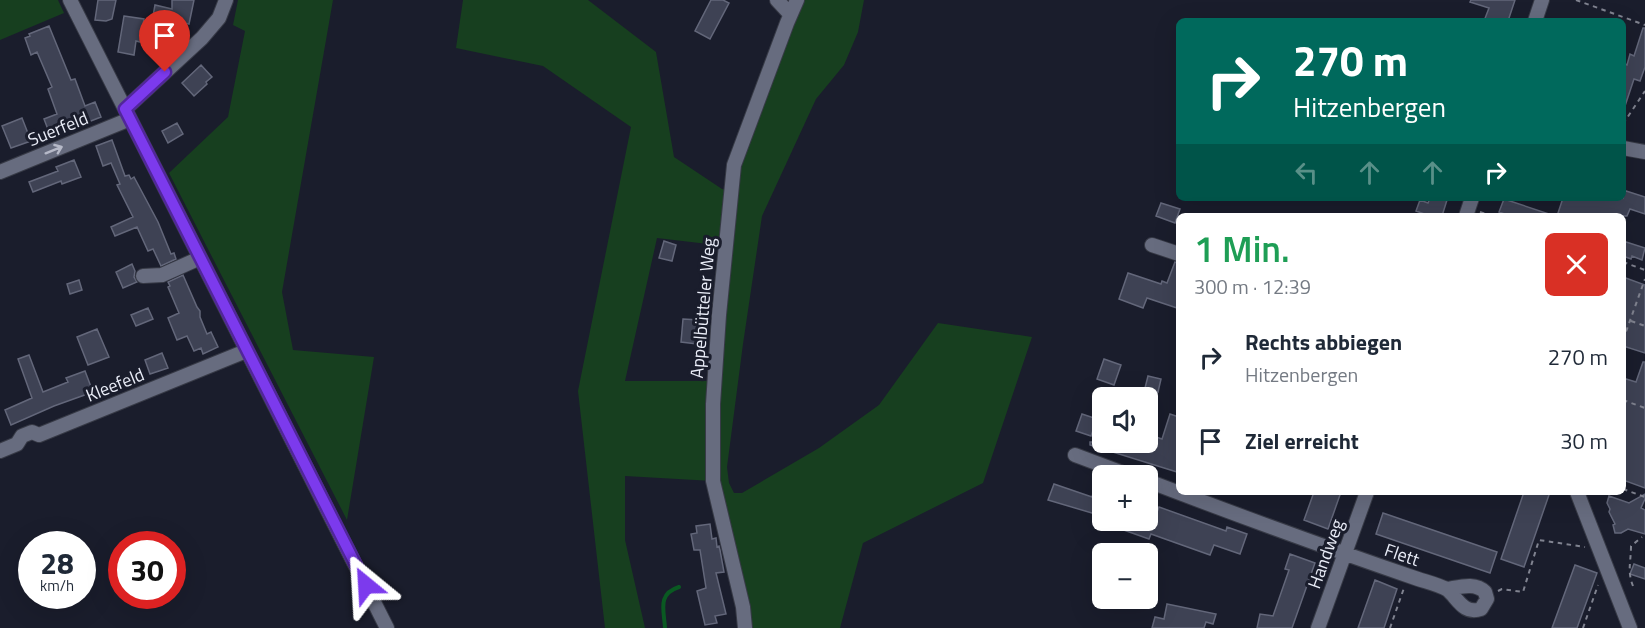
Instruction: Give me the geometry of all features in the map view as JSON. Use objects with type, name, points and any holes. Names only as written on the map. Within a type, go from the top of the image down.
[{"type":"street","points":[[69,0],[387,628]]},
{"type":"street","name":"Suerfeld","points":[[0,172],[127,114],[202,38],[219,18],[226,0]]},
{"type":"street","points":[[777,0],[790,14]]},
{"type":"street","name":"Appelbütteler Weg","points":[[745,628],[743,607],[713,481],[713,404],[719,315],[734,165],[797,0]]},
{"type":"street","points":[[1536,18],[1542,0]]},
{"type":"street","points":[[1626,149],[1645,152]]},
{"type":"street","points":[[1152,245],[1176,254]]},
{"type":"street","points":[[143,276],[162,275],[200,258]]},
{"type":"street","name":"Kleefeld","points":[[0,450],[17,444],[22,436],[32,432],[39,435],[246,351]]},
{"type":"street","points":[[1075,455],[1102,465]]},
{"type":"street","name":"Flett","points":[[1158,486],[1176,492]]},
{"type":"street","name":"Flett","points":[[1184,495],[1447,589],[1478,587],[1487,595],[1484,606],[1474,611],[1463,607],[1447,589]]},
{"type":"street","name":"Handweg","points":[[1318,628],[1366,495]]},
{"type":"street","points":[[1578,495],[1630,628]]},
{"type":"path","points":[[1576,0],[1626,18]]},
{"type":"path","points":[[1626,18],[1645,25]]},
{"type":"path","points":[[1626,120],[1645,91]]},
{"type":"path","points":[[1626,263],[1645,270]]},
{"type":"path","points":[[1626,332],[1645,279]]},
{"type":"path","points":[[1630,321],[1645,326]]},
{"type":"path","points":[[1626,401],[1645,408]]},
{"type":"path","points":[[1626,490],[1645,497]]},
{"type":"path","points":[[1633,586],[1628,573],[1631,563],[1630,546],[1642,537]]},
{"type":"path","points":[[1487,595],[1502,589],[1523,592],[1539,540],[1600,550]]},
{"type":"path","points":[[1583,628],[1606,565]]},
{"type":"path","points":[[1390,628],[1408,576]]},
{"type":"green space","points":[[0,0],[58,0],[64,13],[0,40]]},
{"type":"green space","points":[[238,0],[333,0],[282,292],[293,350],[374,357],[347,520],[169,173],[228,117],[245,31],[233,25]]},
{"type":"green space","points":[[463,0],[588,0],[656,52],[674,157],[722,189],[731,191],[797,0],[864,0],[858,32],[844,65],[816,99],[762,216],[727,467],[729,483],[734,493],[742,493],[819,448],[879,405],[938,323],[1032,337],[983,483],[863,543],[840,628],[745,628],[713,481],[625,476],[625,540],[645,628],[605,628],[578,391],[631,127],[543,66],[456,48]],"holes":[[[657,238],[725,246],[713,381],[625,381]]]},
{"type":"building","points":[[98,0],[116,0],[112,19],[95,20]]},
{"type":"building","points":[[172,0],[194,0],[189,24],[153,16],[155,5],[172,9]]},
{"type":"building","points":[[711,0],[723,0],[729,3],[710,39],[695,31]]},
{"type":"building","points":[[1471,0],[1515,0],[1509,18],[1485,18],[1489,8],[1470,2]]},
{"type":"building","points":[[124,16],[144,19],[140,42],[136,41],[134,55],[118,52]]},
{"type":"building","points":[[49,26],[71,80],[75,79],[85,106],[95,102],[101,117],[78,126],[76,121],[49,132],[44,119],[57,114],[48,89],[52,87],[37,52],[31,55],[25,38]]},
{"type":"building","points":[[1643,28],[1645,28],[1645,67],[1640,81],[1634,79],[1626,103],[1626,64],[1630,54],[1634,56]]},
{"type":"building","points":[[169,34],[177,42],[167,51],[160,43]]},
{"type":"building","points":[[201,65],[212,77],[194,96],[182,83]]},
{"type":"building","points":[[22,118],[31,141],[11,148],[2,126]]},
{"type":"building","points":[[177,123],[183,134],[168,143],[162,131]]},
{"type":"building","points":[[112,140],[125,176],[129,175],[131,179],[134,177],[158,222],[171,254],[174,253],[176,259],[161,266],[153,249],[148,251],[137,227],[115,236],[111,227],[133,217],[117,185],[120,184],[111,163],[103,166],[96,146]]},
{"type":"building","points":[[74,160],[81,177],[62,184],[61,181],[33,192],[29,182],[58,171],[56,167]]},
{"type":"building","points":[[1626,191],[1645,197],[1645,214],[1630,209],[1627,216],[1626,213],[1558,213],[1562,201],[1626,201]]},
{"type":"building","points":[[1420,201],[1428,203],[1429,201],[1447,201],[1443,213],[1416,211]]},
{"type":"building","points":[[1503,201],[1510,201],[1546,213],[1502,213],[1499,212]]},
{"type":"building","points":[[1161,203],[1180,209],[1179,213],[1176,213],[1175,223],[1156,216]]},
{"type":"building","points":[[664,241],[676,245],[672,261],[659,258]]},
{"type":"building","points":[[1626,242],[1645,248],[1642,260],[1632,256],[1631,259],[1626,257]]},
{"type":"building","points":[[1176,262],[1176,308],[1147,298],[1143,308],[1119,299],[1128,273],[1161,284],[1162,281],[1167,283]]},
{"type":"building","points":[[132,264],[137,282],[123,288],[116,272]]},
{"type":"building","points":[[183,275],[200,311],[207,334],[211,332],[218,347],[203,354],[201,348],[194,351],[187,336],[177,340],[168,318],[179,313],[168,282]]},
{"type":"building","points":[[1626,278],[1645,285],[1645,353],[1626,347]]},
{"type":"building","points":[[79,280],[82,290],[70,294],[67,284]]},
{"type":"building","points":[[148,308],[153,319],[136,326],[131,315]]},
{"type":"building","points":[[683,319],[699,320],[697,344],[681,342]]},
{"type":"building","points":[[97,329],[109,357],[88,365],[77,337]]},
{"type":"building","points":[[162,353],[168,368],[150,374],[145,360]]},
{"type":"building","points":[[29,355],[43,392],[68,382],[66,378],[85,371],[93,392],[11,425],[5,410],[32,398],[18,359]]},
{"type":"building","points":[[1104,359],[1121,365],[1114,385],[1097,379]]},
{"type":"building","points":[[1643,362],[1645,362],[1645,488],[1626,481],[1626,379],[1636,382]]},
{"type":"building","points":[[1148,376],[1161,379],[1158,392],[1158,387],[1145,387]]},
{"type":"building","points":[[1082,414],[1092,417],[1091,436],[1076,431]]},
{"type":"building","points":[[1170,414],[1176,416],[1176,472],[1116,453],[1158,453],[1158,438],[1162,439]]},
{"type":"building","points":[[1054,484],[1092,497],[1092,513],[1048,500]]},
{"type":"building","points":[[1645,494],[1641,508],[1645,510],[1645,534],[1628,529],[1615,533],[1613,525],[1615,524],[1607,503],[1609,496],[1629,503]]},
{"type":"building","points":[[1313,495],[1340,495],[1328,529],[1304,520]]},
{"type":"building","points":[[1523,495],[1549,495],[1524,567],[1501,559]]},
{"type":"building","points":[[1159,507],[1226,531],[1227,527],[1247,534],[1240,554],[1214,545],[1210,555],[1151,534],[1149,539],[1126,531],[1158,531]]},
{"type":"building","points":[[1383,513],[1497,552],[1490,573],[1376,534]]},
{"type":"building","points":[[710,524],[712,539],[716,538],[717,547],[719,546],[724,572],[716,573],[726,614],[715,616],[717,623],[705,625],[697,591],[706,588],[700,550],[694,550],[691,534],[697,533],[696,526]]},
{"type":"building","points":[[1290,554],[1315,563],[1292,628],[1257,628],[1260,614],[1273,616],[1289,570],[1285,569]]},
{"type":"building","points":[[1634,564],[1645,568],[1645,579],[1630,574]]},
{"type":"building","points":[[1575,565],[1597,573],[1577,628],[1552,628]]},
{"type":"building","points":[[1375,580],[1397,589],[1384,628],[1358,628]]},
{"type":"building","points":[[1167,604],[1216,614],[1213,624],[1206,622],[1204,628],[1152,628],[1155,617],[1164,619]]},
{"type":"waterway","points":[[665,628],[663,603],[667,594],[679,587]]},
{"type":"route","points":[[165,72],[125,109],[366,585]]}]
